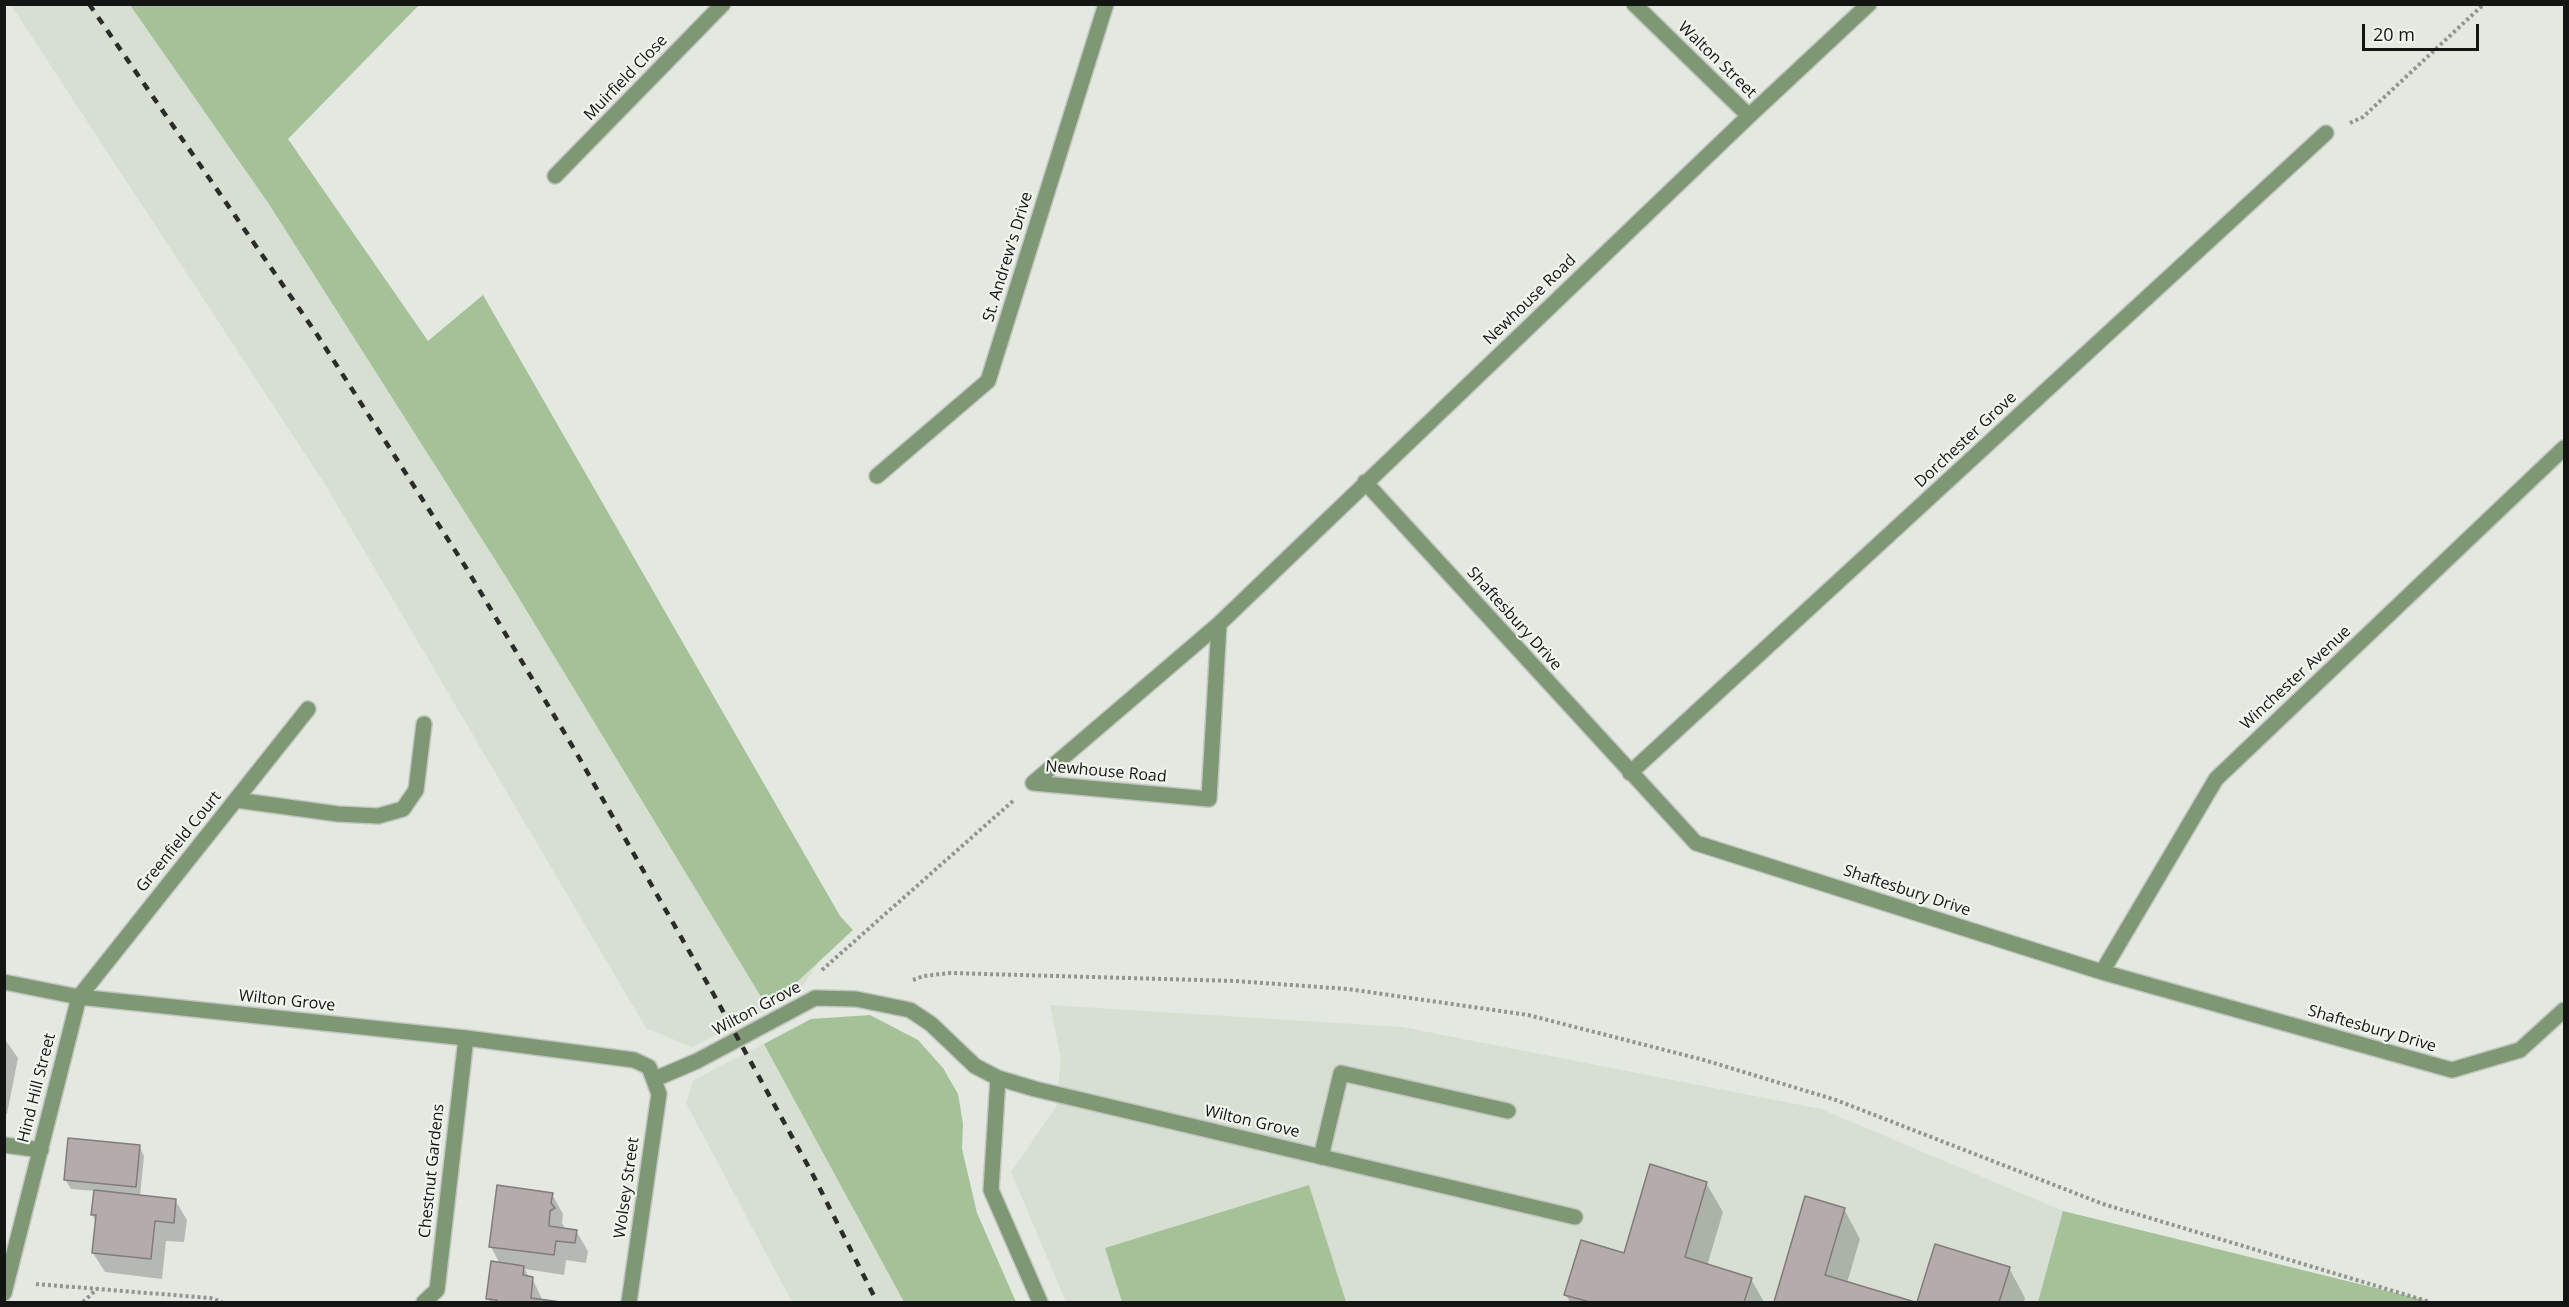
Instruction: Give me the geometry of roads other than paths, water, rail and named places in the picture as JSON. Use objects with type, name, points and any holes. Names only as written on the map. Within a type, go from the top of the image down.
[{"type":"street","name":"Muirfield Close","points":[[555,176],[723,4]]},
{"type":"street","name":"St. Andrew's Drive","points":[[877,476],[988,381],[1106,4]]},
{"type":"street","name":"Walton Street","points":[[1634,4],[1749,116]]},
{"type":"street","name":"Newhouse Road","points":[[1219,624],[1209,799],[1033,783],[1219,624],[1365,482],[1869,4]]},
{"type":"street","name":"Dorchester Grove","points":[[1630,773],[2326,133]]},
{"type":"street","name":"Winchester Avenue","points":[[2102,972],[2216,779],[2565,448]]},
{"type":"street","name":"Shaftesbury Drive","points":[[1365,482],[1696,843],[2102,972],[2451,1070],[2520,1050],[2565,1010]]},
{"type":"street","name":"Greenfield Court","points":[[79,997],[308,709]]},
{"type":"street","points":[[236,800],[338,814],[378,816],[403,809],[416,790],[424,724]]},
{"type":"street","name":"Wilton Grove","points":[[4,982],[79,997],[466,1038],[634,1060],[649,1067],[655,1079],[697,1061],[815,998],[835,997],[861,1000],[910,1010],[931,1024],[975,1066],[998,1078],[1035,1089],[1575,1217]]},
{"type":"street","name":"Hind Hill Street","points":[[6,1287],[79,997]]},
{"type":"street","name":"Chestnut Gardens","points":[[424,1302],[437,1290],[466,1038]]},
{"type":"street","points":[[1321,1157],[1341,1073],[1508,1111]]},
{"type":"street","points":[[998,1078],[991,1190],[1040,1302]]},
{"type":"street","name":"Wolsey Street","points":[[629,1302],[659,1094],[655,1079]]},
{"type":"street","points":[[4,1145],[41,1150]]},
{"type":"railway","points":[[89,4],[318,336],[465,566],[577,754],[714,995],[813,1175],[877,1302]]}]
